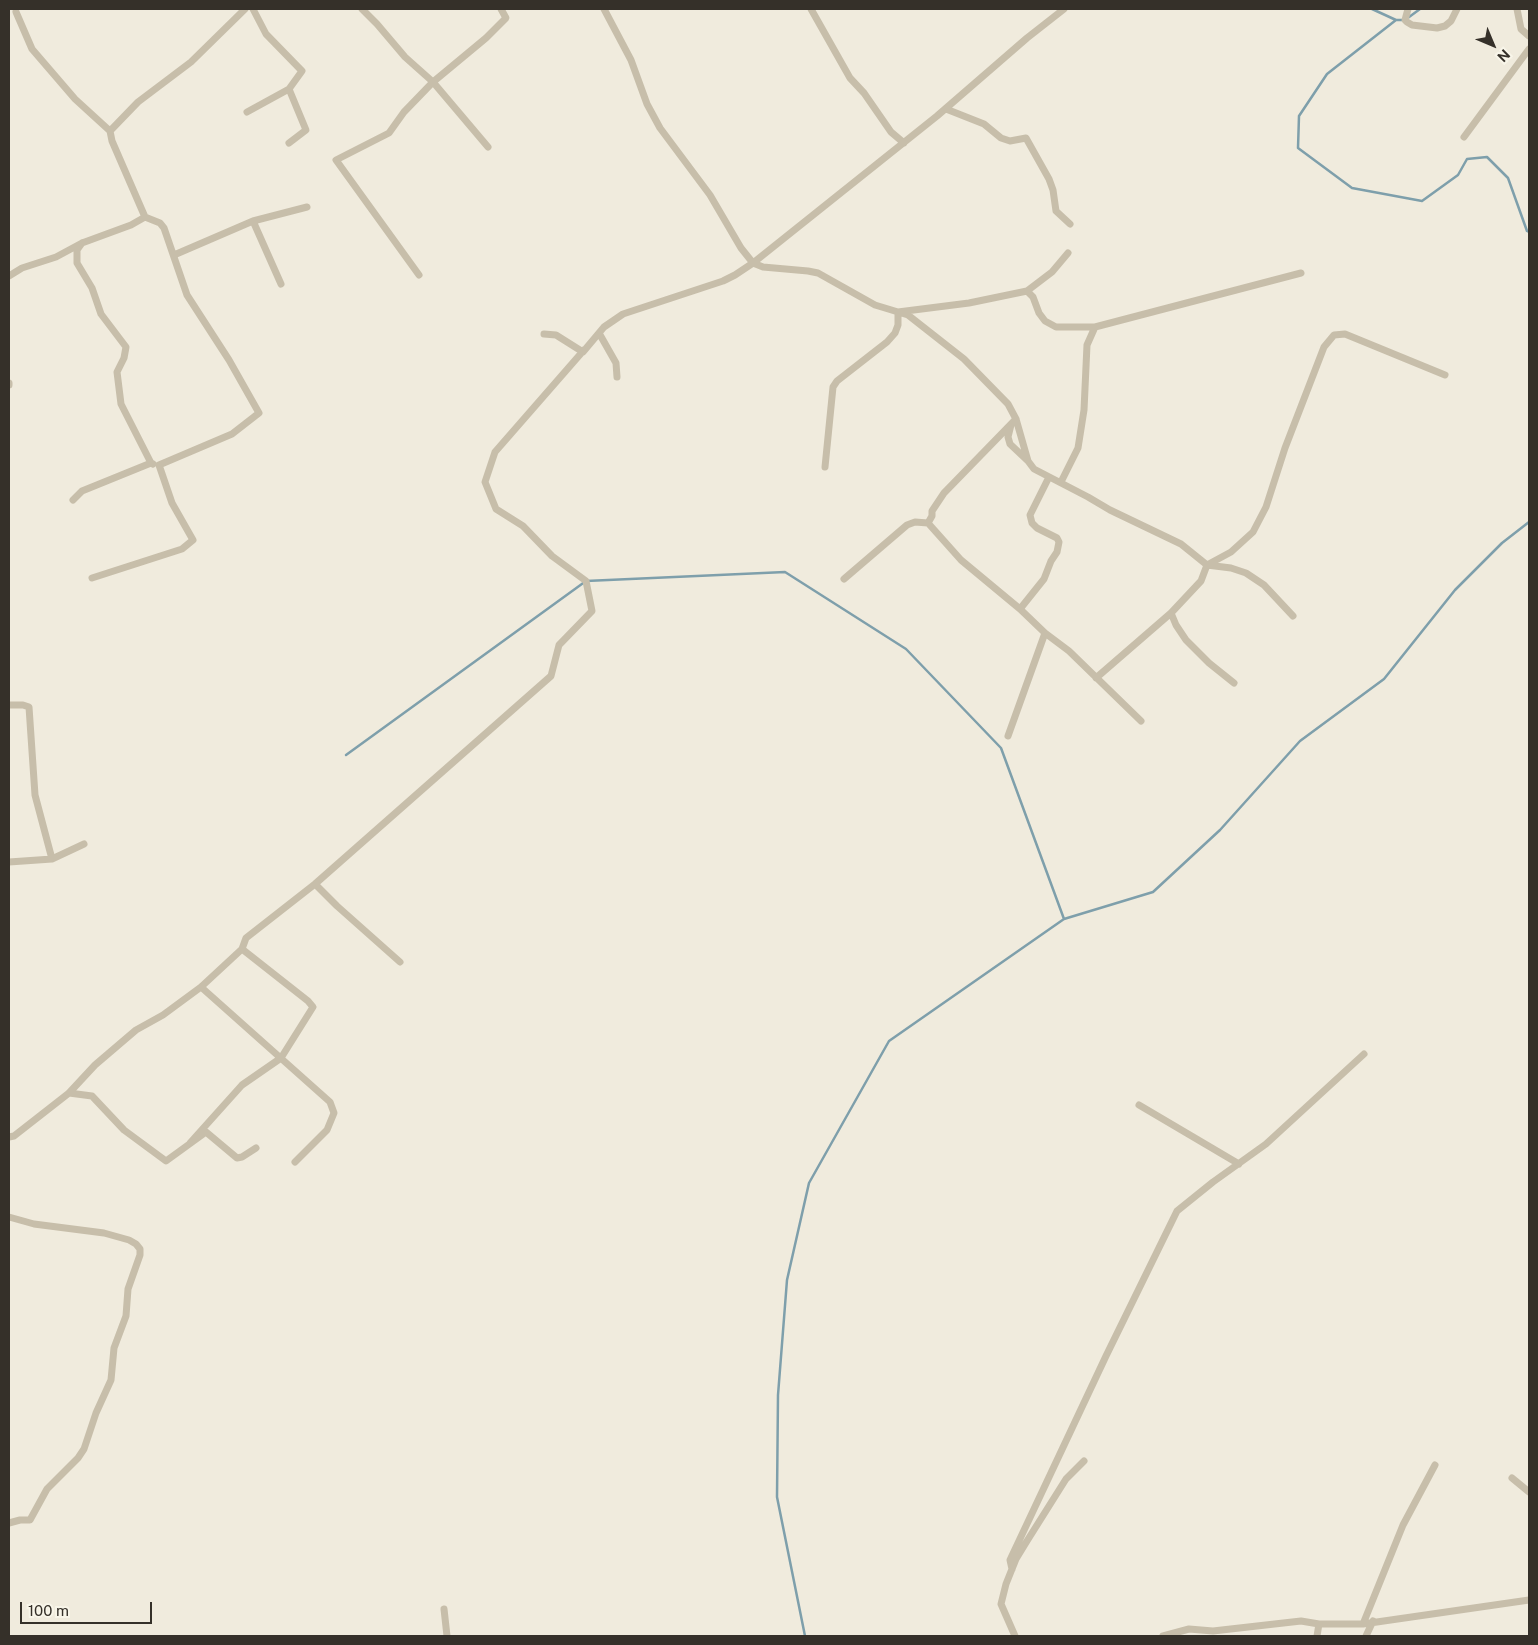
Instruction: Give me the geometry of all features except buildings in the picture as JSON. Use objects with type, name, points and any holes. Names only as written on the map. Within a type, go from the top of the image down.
[{"type":"street","points":[[110,131],[138,102],[191,62],[245,9]]},
{"type":"street","points":[[247,112],[289,89],[302,71],[266,34],[253,9]]},
{"type":"street","points":[[362,9],[405,58],[433,82],[488,147]]},
{"type":"street","points":[[420,275],[336,160],[389,133],[404,112],[433,82],[486,38],[506,18],[501,9]]},
{"type":"street","points":[[604,9],[631,60],[647,104],[660,128],[710,195],[741,248],[754,263],[763,267],[808,270],[818,273],[869,302],[913,318],[964,359],[1004,400],[1028,461]]},
{"type":"street","points":[[811,9],[850,78],[864,93],[891,132],[904,143]]},
{"type":"street","points":[[9,1129],[11,1137],[69,1093],[95,1065],[136,1030],[163,1015],[201,987],[242,948],[246,938],[315,884],[552,676],[559,645],[592,611],[586,581],[552,556],[523,526],[496,509],[485,482],[495,452],[604,327],[623,314],[724,281],[754,263],[946,109],[1027,38],[1064,9]]},
{"type":"street","points":[[1408,9],[1405,20],[1407,22],[1412,25],[1436,28],[1445,26],[1451,21],[1457,9]]},
{"type":"street","points":[[1517,9],[1521,29],[1529,36]]},
{"type":"street","points":[[17,10],[32,49],[75,99],[110,131],[112,141],[145,217],[160,223],[164,228],[187,295],[229,360],[259,413],[232,434],[82,491],[73,500]]},
{"type":"street","points":[[1464,137],[1529,49]]},
{"type":"street","points":[[289,89],[306,130],[289,143]]},
{"type":"street","points":[[946,109],[984,124],[1001,138],[1010,141],[1026,138],[1051,184],[1056,211],[1070,224]]},
{"type":"street","points":[[174,255],[253,221],[306,207]]},
{"type":"street","points":[[9,276],[22,268],[56,257],[82,243],[131,225],[145,217]]},
{"type":"street","points":[[253,221],[281,284]]},
{"type":"street","points":[[82,243],[76,257],[77,263],[92,288],[101,314],[126,347],[124,358],[117,372],[121,404],[155,464],[172,503],[193,540],[182,549],[92,578]]},
{"type":"street","points":[[898,312],[969,303],[1027,292],[1052,272],[1068,253]]},
{"type":"street","points":[[1027,292],[1033,296],[1039,313],[1045,321],[1056,327],[1095,327],[1301,273]]},
{"type":"street","points":[[825,467],[833,387],[887,342],[895,333],[898,325],[898,312]]},
{"type":"street","points":[[1061,482],[1078,448],[1084,410],[1087,345],[1095,327]]},
{"type":"street","points":[[599,333],[616,363],[617,377]]},
{"type":"street","points":[[544,334],[556,335],[583,352],[584,350]]},
{"type":"street","points":[[1096,678],[1171,613],[1200,581],[1208,565],[1231,552],[1253,532],[1266,508],[1285,448],[1324,347],[1334,335],[1345,334],[1445,375]]},
{"type":"street","points":[[1014,422],[1008,437],[1010,444],[1034,469],[1110,510],[1181,544],[1208,565],[1231,568],[1246,573],[1264,585],[1294,616]]},
{"type":"street","points":[[928,523],[934,506],[944,493],[1014,422]]},
{"type":"street","points":[[1020,609],[1044,579],[1051,561],[1057,552],[1059,542],[1056,538],[1037,528],[1032,523],[1030,515],[1049,477]]},
{"type":"street","points":[[844,579],[907,525],[915,522],[928,523],[962,560],[1068,651],[1141,721]]},
{"type":"street","points":[[1171,613],[1186,640],[1234,684]]},
{"type":"street","points":[[1008,736],[1045,633]]},
{"type":"street","points":[[9,705],[30,707],[35,795],[52,859]]},
{"type":"street","points":[[9,862],[52,859],[84,844]]},
{"type":"street","points":[[315,884],[400,962]]},
{"type":"street","points":[[190,1143],[242,1086],[281,1058],[313,1007],[242,948]]},
{"type":"street","points":[[201,987],[330,1102],[334,1113],[327,1130],[295,1162]]},
{"type":"street","points":[[1012,1569],[1010,1560],[1106,1356],[1178,1211],[1213,1182],[1266,1144],[1364,1054]]},
{"type":"street","points":[[69,1093],[92,1096],[124,1130],[166,1161],[206,1132],[237,1158],[256,1148]]},
{"type":"street","points":[[1139,1105],[1239,1164]]},
{"type":"street","points":[[9,1217],[34,1224],[104,1233],[130,1240],[140,1249],[140,1255],[128,1290],[126,1316],[114,1348],[110,1380],[84,1449],[78,1458],[47,1489],[30,1520],[9,1522]]},
{"type":"street","points":[[1015,1636],[1000,1604],[1006,1584],[1016,1559],[1066,1479],[1084,1460]]},
{"type":"street","points":[[1364,1624],[1403,1525],[1435,1464]]},
{"type":"street","points":[[1512,1478],[1529,1492]]},
{"type":"street","points":[[1163,1636],[1189,1629],[1212,1634],[1301,1621],[1319,1624],[1364,1624],[1373,1621],[1529,1600]]},
{"type":"street","points":[[444,1609],[447,1636]]},
{"type":"street","points":[[1366,1636],[1373,1621]]},
{"type":"street","points":[[1317,1636],[1319,1624]]},
{"type":"waterway","points":[[1372,9],[1396,20]]},
{"type":"waterway","points":[[1420,9],[1405,20],[1396,20],[1327,74],[1299,116],[1298,148],[1352,188],[1422,201],[1458,175],[1467,159],[1487,157],[1508,178],[1527,231],[1529,232]]},
{"type":"waterway","points":[[805,1636],[777,1497],[778,1395],[787,1280],[809,1183],[889,1041],[1064,919],[1153,892],[1220,830],[1300,741],[1384,679],[1455,590],[1502,543],[1529,522]]},
{"type":"waterway","points":[[346,755],[586,581],[785,572],[906,649],[1001,748],[1064,919]]}]
